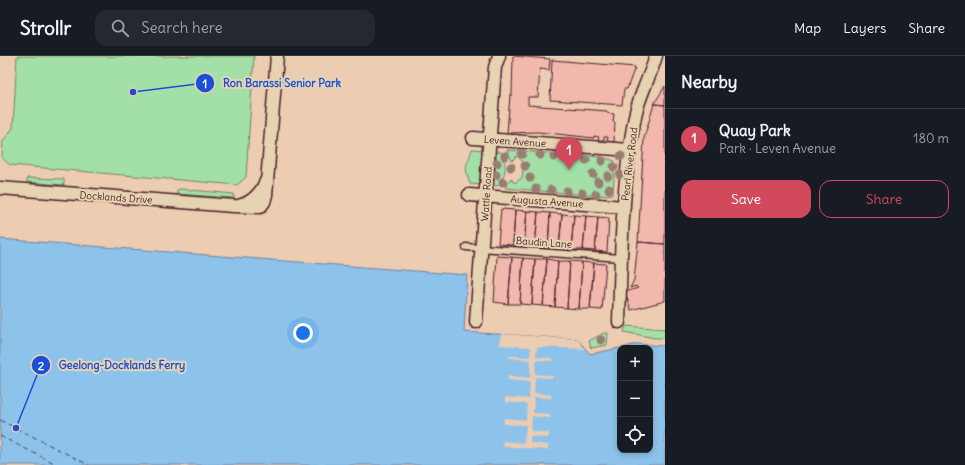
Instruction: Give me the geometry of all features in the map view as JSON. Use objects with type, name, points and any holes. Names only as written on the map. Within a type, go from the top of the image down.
[{"type":"street","name":"Pearl River Road","points":[[619,322],[620,260],[629,150],[635,115],[656,56]]},
{"type":"street","name":"Pearl River Road","points":[[652,69],[660,56]]},
{"type":"street","name":"Docklands Drive","points":[[0,188],[233,206],[246,204],[256,196],[264,186],[268,174],[276,58]]},
{"type":"street","name":"Wattle Road","points":[[476,322],[496,60]]},
{"type":"street","name":"Leven Avenue","points":[[473,138],[629,150]]},
{"type":"street","name":"Augusta Avenue","points":[[469,194],[624,207]]},
{"type":"lane","name":"Baudin Lane","points":[[466,247],[620,260]]},
{"type":"green space","points":[[17,56],[254,56],[246,177],[237,185],[10,165],[2,158],[3,141],[13,128]]},
{"type":"green space","points":[[472,149],[484,150],[481,185],[470,184],[466,169]]},
{"type":"green space","points":[[507,150],[602,157],[615,161],[613,194],[599,196],[505,188],[511,178],[514,183],[522,178],[524,163],[517,156],[512,161]]},
{"type":"green space","points":[[497,151],[501,152],[505,166],[503,177],[498,186],[494,185]]},
{"type":"green space","points":[[27,178],[64,179],[64,185],[27,182]]},
{"type":"green space","points":[[180,189],[234,194],[234,198],[177,194],[177,190]]},
{"type":"green space","points":[[626,326],[665,329],[665,338],[655,338],[624,332]]},
{"type":"green space","points":[[604,333],[608,333],[607,345],[591,348],[589,341]]},
{"type":"water","points":[[0,239],[467,275],[464,332],[577,339],[590,354],[617,349],[617,453],[653,453],[653,345],[665,346],[665,465],[0,465]]},
{"type":"pier","points":[[501,334],[577,339],[585,349],[537,347],[536,357],[553,358],[553,361],[536,360],[535,374],[553,376],[552,378],[535,377],[534,393],[551,395],[551,398],[534,397],[533,413],[550,414],[550,418],[532,416],[531,431],[549,433],[548,438],[530,436],[530,443],[548,445],[548,450],[502,446],[503,441],[524,443],[526,425],[504,424],[504,418],[526,420],[527,404],[505,402],[505,397],[529,399],[530,382],[508,380],[508,376],[530,378],[531,360],[509,358],[509,356],[530,357],[531,347],[500,345]]},
{"type":"building","points":[[513,56],[550,59],[549,70],[540,69],[538,97],[528,97],[528,105],[607,111],[607,113],[614,114],[614,142],[607,141],[608,137],[604,137],[604,140],[598,140],[599,137],[594,136],[594,138],[538,132],[507,133],[510,95],[512,95]]},
{"type":"building","points":[[552,60],[635,67],[627,89],[624,89],[622,105],[550,100]]},
{"type":"building","points":[[665,86],[665,105],[654,104]]},
{"type":"building","points":[[654,104],[665,105],[665,244],[638,242],[644,138]]},
{"type":"building","points":[[501,209],[515,210],[513,245],[498,244]]},
{"type":"building","points":[[515,210],[527,211],[524,246],[513,245]]},
{"type":"building","points":[[527,211],[538,212],[535,247],[524,246]]},
{"type":"building","points":[[538,212],[550,213],[548,248],[535,247]]},
{"type":"building","points":[[550,213],[562,214],[559,248],[548,248]]},
{"type":"building","points":[[562,214],[574,215],[571,250],[559,248]]},
{"type":"building","points":[[574,215],[586,216],[583,250],[571,250]]},
{"type":"building","points":[[586,216],[598,217],[595,251],[583,250]]},
{"type":"building","points":[[598,217],[609,218],[607,252],[595,251]]},
{"type":"building","points":[[638,242],[665,244],[665,301],[631,310],[625,292],[638,288],[636,286],[630,288],[634,280]]},
{"type":"building","points":[[497,256],[512,257],[508,304],[494,302]]},
{"type":"building","points":[[512,257],[523,258],[520,304],[508,304]]},
{"type":"building","points":[[523,258],[535,259],[532,305],[520,304]]},
{"type":"building","points":[[535,259],[547,259],[543,306],[532,305]]},
{"type":"building","points":[[547,259],[558,261],[555,307],[543,306]]},
{"type":"building","points":[[558,261],[570,261],[567,308],[555,307]]},
{"type":"building","points":[[570,261],[582,262],[579,309],[567,308]]},
{"type":"building","points":[[582,262],[594,263],[590,309],[579,309]]},
{"type":"building","points":[[594,263],[606,264],[602,310],[590,309]]},
{"type":"ferry route","points":[[0,420],[89,465]]},
{"type":"ferry route","points":[[0,436],[58,465]]},
{"type":"place","name":"Ron Barassi Senior Park","points":[[133,92]]},
{"type":"place","name":"Quay Park","points":[[569,170]]},
{"type":"place","name":"Geelong-Docklands Ferry","points":[[16,428]]}]
